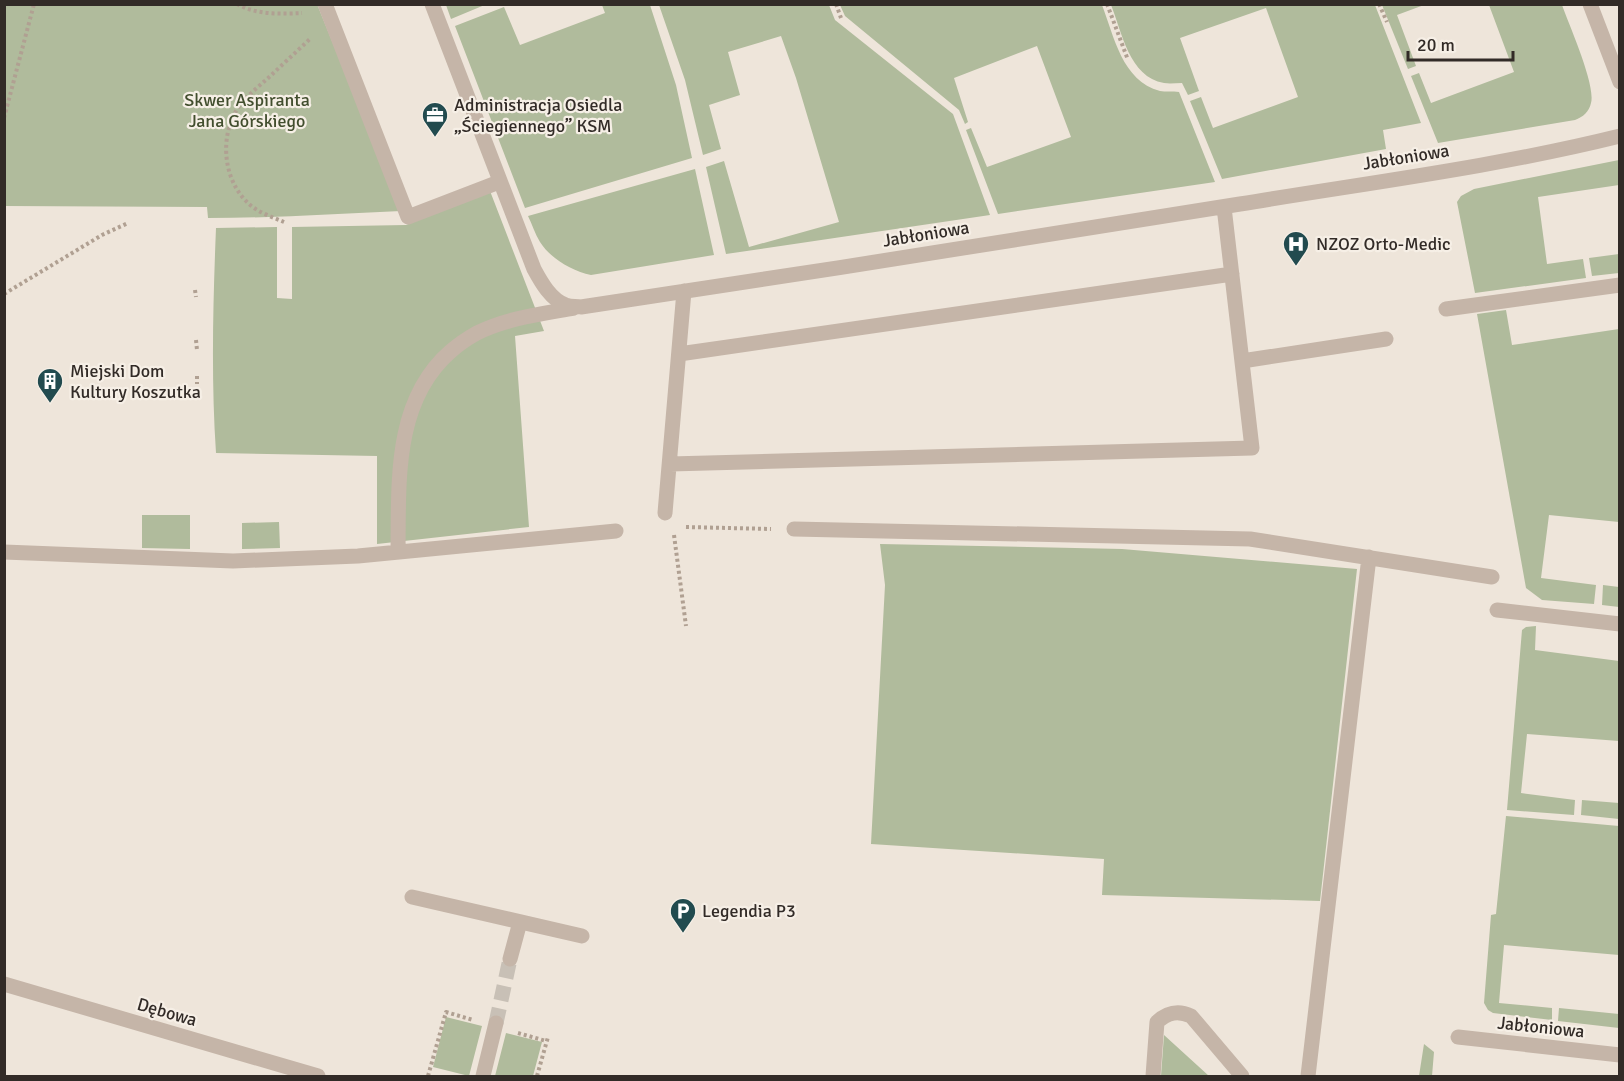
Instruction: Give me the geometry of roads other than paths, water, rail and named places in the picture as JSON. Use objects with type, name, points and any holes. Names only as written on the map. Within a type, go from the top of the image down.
[{"type":"street","name":"Jabłoniowa","points":[[432,4],[534,269],[550,294],[565,305],[581,307],[1224,207],[1521,158],[1620,135]]},
{"type":"street","points":[[1590,4],[1620,81]]},
{"type":"street","points":[[327,11],[408,218],[499,182]]},
{"type":"street","points":[[670,464],[1252,448],[1224,207]]},
{"type":"street","points":[[679,354],[1232,274]]},
{"type":"street","points":[[1446,309],[1620,285]]},
{"type":"street","points":[[669,520],[670,464],[684,291]]},
{"type":"street","points":[[398,552],[399,476],[405,435],[417,395],[425,379],[445,356],[475,334],[520,317],[581,307]]},
{"type":"street","points":[[1242,361],[1386,339]]},
{"type":"street","points":[[794,529],[1250,539],[1492,577]]},
{"type":"street","points":[[4,552],[232,561],[358,556],[616,531]]},
{"type":"street","points":[[1308,1077],[1369,558]]},
{"type":"street","points":[[1497,610],[1620,624]]},
{"type":"street","points":[[412,897],[582,936]]},
{"type":"street","points":[[510,959],[520,922]]},
{"type":"street","name":"Dębowa","points":[[4,984],[318,1077]]},
{"type":"street","points":[[1154,1077],[1157,1022],[1172,1012],[1191,1016],[1242,1077]]},
{"type":"street","points":[[483,1077],[496,1023]]},
{"type":"street","name":"Jabłoniowa","points":[[1458,1037],[1620,1055]]},
{"type":"tunnel","points":[[496,1023],[510,959]]},
{"type":"place","name":"Administracja Osiedla „Ściegiennego” KSM","points":[[435,138]]},
{"type":"place","name":"NZOZ Orto-Medic","points":[[1296,267]]},
{"type":"place","name":"Miejski Dom Kultury Koszutka","points":[[50,404]]},
{"type":"place","name":"Legendia P3","points":[[683,934]]},
{"type":"park label","name":"Skwer Aspiranta Jana Górskiego","points":[[247,110]]}]
